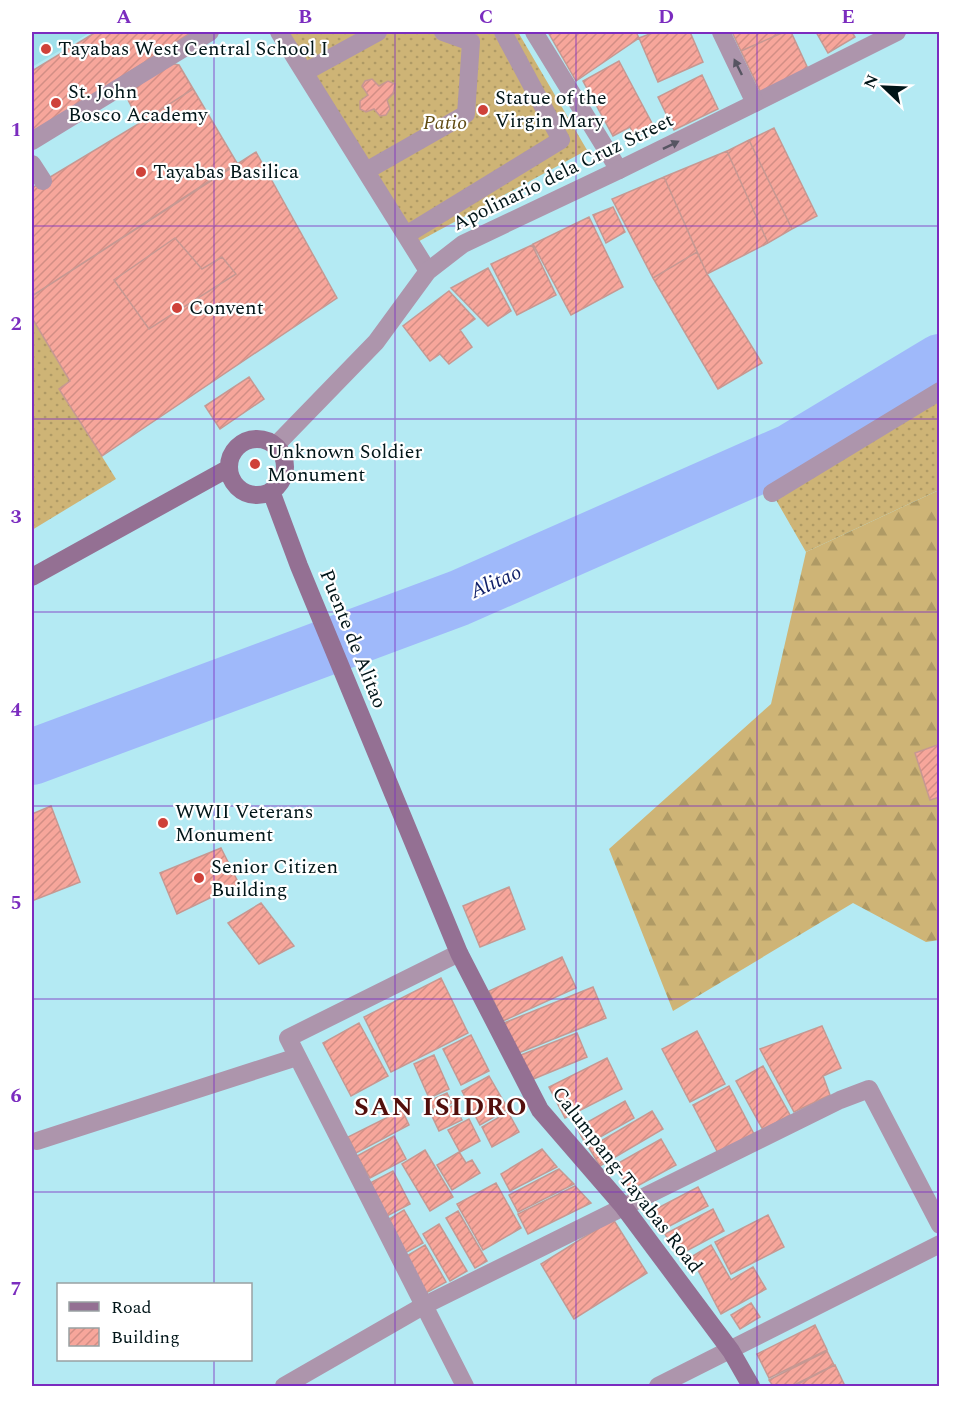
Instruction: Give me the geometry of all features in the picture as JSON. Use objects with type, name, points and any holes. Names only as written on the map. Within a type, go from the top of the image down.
[{"type":"main road","points":[[251,439],[264,440],[276,446],[284,456],[285,470],[280,482],[271,491],[257,495],[243,492],[233,482],[229,468],[231,455],[239,445],[251,439]]},
{"type":"main road","points":[[32,577],[229,468]]},
{"type":"main road","name":"Puente de Alitao","points":[[271,491],[298,566],[366,730]]},
{"type":"main road","name":"Calumpang-Tayabas Road","points":[[366,730],[459,953],[540,1110],[623,1206],[731,1351],[751,1386]]},
{"type":"street","points":[[32,141],[210,32]]},
{"type":"street","points":[[279,32],[428,271]]},
{"type":"street","points":[[305,72],[378,32]]},
{"type":"street","points":[[366,171],[466,114],[477,37],[443,32]]},
{"type":"street","points":[[406,235],[561,140],[503,32]]},
{"type":"street","points":[[534,32],[619,170]]},
{"type":"street","points":[[721,32],[755,103]]},
{"type":"street","name":"Apolinario dela Cruz Street","points":[[276,446],[376,342],[428,271],[463,244],[619,170],[897,32]]},
{"type":"street","points":[[32,164],[43,181]]},
{"type":"street","points":[[772,493],[939,391]]},
{"type":"street","points":[[459,953],[288,1038],[465,1386]]},
{"type":"street","points":[[37,1141],[297,1057]]},
{"type":"street","points":[[284,1386],[423,1306],[840,1100],[868,1089],[939,1225]]},
{"type":"street","points":[[658,1386],[939,1244]]},
{"type":"shaded area","name":"Tayabas West Central School I","points":[[32,32],[91,32],[32,67]]},
{"type":"green space","name":"Patio","points":[[279,32],[518,32],[587,150],[412,245]]},
{"type":"green space","points":[[32,318],[70,381],[60,389],[116,479],[32,530]]},
{"type":"green space","points":[[939,362],[939,490],[806,552],[772,493],[760,465],[792,451]]},
{"type":"green space","points":[[939,490],[939,940],[926,942],[853,903],[673,1011],[609,849],[771,704],[806,552]]},
{"type":"building","name":"St. John Bosco Academy","points":[[96,32],[192,32],[32,134],[32,71]]},
{"type":"building","points":[[548,32],[636,32],[639,38],[576,81]]},
{"type":"building","points":[[655,32],[690,32],[703,62],[658,82],[639,38]]},
{"type":"building","points":[[732,32],[784,32],[741,51]]},
{"type":"building","points":[[784,32],[791,32],[809,71],[761,93],[741,51]]},
{"type":"building","points":[[816,32],[852,32],[855,37],[828,53]]},
{"type":"building","points":[[619,61],[654,127],[635,137],[630,127],[613,136],[583,81]]},
{"type":"building","name":"Tayabas Basilica","points":[[169,63],[179,65],[237,163],[32,296],[32,188],[140,123],[126,96],[130,88]]},
{"type":"building","name":"Tayabas Basilica","points":[[169,63],[179,65],[237,163],[32,296],[32,188],[140,123],[126,96],[130,88]]},
{"type":"building","points":[[169,63],[179,65],[193,89],[140,123],[126,96],[130,88]]},
{"type":"building","points":[[702,75],[718,109],[674,130],[658,97]]},
{"type":"building","points":[[372,79],[379,86],[388,81],[395,84],[393,94],[387,100],[390,109],[386,115],[380,116],[374,109],[366,112],[360,109],[360,101],[368,95],[362,86],[365,81]]},
{"type":"building","points":[[774,128],[817,216],[792,229],[749,140]]},
{"type":"building","points":[[749,140],[792,229],[768,243],[727,151]]},
{"type":"building","points":[[727,151],[768,243],[707,274],[664,177]]},
{"type":"building","name":"Convent","points":[[256,152],[337,298],[102,456],[59,389],[70,381],[32,318],[32,296]]},
{"type":"building","name":"Convent","points":[[256,152],[337,298],[102,456],[59,389],[70,381],[32,318],[32,296]]},
{"type":"building","points":[[664,177],[697,252],[653,278],[612,199]]},
{"type":"building","points":[[613,207],[625,232],[606,243],[593,215]]},
{"type":"building","points":[[589,217],[623,287],[571,315],[533,244]]},
{"type":"building","points":[[175,238],[202,269],[222,257],[236,274],[149,329],[114,280]]},
{"type":"building","points":[[175,238],[202,269],[222,257],[236,274],[149,329],[114,280]]},
{"type":"building","points":[[532,245],[556,295],[517,315],[491,264]]},
{"type":"building","points":[[697,252],[707,274],[762,363],[718,389],[653,278]]},
{"type":"building","points":[[488,268],[511,311],[488,326],[451,288]]},
{"type":"building","points":[[449,291],[475,319],[460,330],[472,347],[449,364],[440,354],[430,361],[403,326]]},
{"type":"building","points":[[249,377],[264,399],[220,429],[205,406]]},
{"type":"building","points":[[940,744],[940,797],[930,800],[915,753]]},
{"type":"building","points":[[51,806],[80,882],[32,901],[32,814]]},
{"type":"building","name":"Senior Citizen Building","points":[[221,848],[239,884],[177,914],[160,873]]},
{"type":"building","points":[[509,887],[525,929],[480,947],[463,906]]},
{"type":"building","points":[[261,903],[294,946],[259,964],[228,923]]},
{"type":"building","points":[[562,957],[576,988],[503,1021],[489,991]]},
{"type":"building","points":[[441,978],[468,1033],[391,1072],[364,1017]]},
{"type":"building","points":[[593,987],[606,1018],[516,1054],[504,1023]]},
{"type":"building","points":[[359,1023],[388,1076],[351,1096],[323,1043]]},
{"type":"building","points":[[822,1026],[841,1068],[823,1076],[830,1095],[794,1112],[760,1049]]},
{"type":"building","points":[[697,1031],[725,1084],[690,1102],[662,1049]]},
{"type":"building","points":[[577,1033],[587,1057],[531,1080],[521,1055]]},
{"type":"building","points":[[471,1035],[489,1071],[461,1085],[443,1049]]},
{"type":"building","points":[[434,1055],[449,1089],[429,1098],[414,1064]]},
{"type":"building","points":[[607,1058],[622,1089],[565,1118],[549,1087]]},
{"type":"building","points":[[763,1066],[790,1115],[763,1130],[736,1081]]},
{"type":"building","points":[[489,1076],[508,1109],[480,1125],[462,1091]]},
{"type":"building","points":[[729,1086],[755,1136],[719,1155],[693,1105]]},
{"type":"building","points":[[447,1093],[452,1103],[435,1112],[429,1101]]},
{"type":"building","points":[[625,1101],[634,1118],[586,1145],[577,1128]]},
{"type":"building","points":[[454,1105],[462,1120],[439,1131],[432,1116]]},
{"type":"building","points":[[402,1110],[409,1125],[356,1153],[348,1137]]},
{"type":"building","points":[[652,1111],[663,1129],[600,1166],[589,1148]]},
{"type":"building","points":[[508,1112],[519,1132],[492,1147],[482,1127]]},
{"type":"building","points":[[469,1119],[480,1141],[460,1152],[448,1130]]},
{"type":"building","points":[[394,1136],[406,1159],[370,1178],[357,1156]]},
{"type":"building","points":[[661,1139],[676,1165],[630,1190],[615,1165]]},
{"type":"building","points":[[542,1149],[557,1167],[510,1191],[501,1174]]},
{"type":"building","points":[[425,1150],[453,1197],[430,1211],[402,1164]]},
{"type":"building","points":[[459,1152],[466,1163],[472,1160],[480,1173],[452,1190],[437,1165]]},
{"type":"building","points":[[559,1169],[574,1184],[518,1212],[509,1195]]},
{"type":"building","points":[[393,1171],[410,1204],[387,1216],[370,1183]]},
{"type":"building","points":[[496,1183],[521,1228],[483,1250],[457,1204]]},
{"type":"building","points":[[575,1186],[591,1203],[528,1234],[518,1214]]},
{"type":"building","points":[[698,1187],[708,1206],[662,1230],[652,1211]]},
{"type":"building","points":[[713,1209],[724,1231],[677,1256],[665,1234]]},
{"type":"building","points":[[404,1210],[423,1243],[405,1253],[386,1221]]},
{"type":"building","points":[[458,1211],[487,1261],[475,1268],[446,1218]]},
{"type":"building","points":[[768,1215],[784,1247],[731,1274],[715,1242]]},
{"type":"building","points":[[613,1219],[647,1273],[574,1319],[541,1264]]},
{"type":"building","points":[[439,1224],[467,1271],[450,1281],[423,1234]]},
{"type":"building","points":[[425,1245],[446,1282],[426,1293],[405,1257]]},
{"type":"building","points":[[711,1245],[731,1280],[753,1267],[766,1289],[721,1314],[691,1257]]},
{"type":"building","points":[[751,1303],[760,1317],[740,1329],[731,1315]]},
{"type":"building","points":[[815,1325],[827,1350],[769,1378],[757,1354]]},
{"type":"building","points":[[827,1351],[834,1365],[792,1386],[773,1386],[769,1380]]},
{"type":"building","points":[[835,1365],[844,1384],[840,1386],[794,1386]]},
{"type":"waterway","name":"Alitao","points":[[32,757],[459,598],[792,451],[940,362]]},
{"type":"place","name":"Tayabas West Central School I","points":[[46,49]]},
{"type":"place","name":"St. John Bosco Academy","points":[[56,103]]},
{"type":"place","name":"Statue of the Virgin Mary","points":[[483,110]]},
{"type":"place","name":"Tayabas Basilica","points":[[141,172]]},
{"type":"place","name":"Convent","points":[[177,308]]},
{"type":"place","name":"Unknown Soldier Monument","points":[[255,464]]},
{"type":"place","name":"WWII Veterans Monument","points":[[163,823]]},
{"type":"place","name":"Senior Citizen Building","points":[[199,878]]},
{"type":"district","name":"SAN ISIDRO","points":[[441,1107]]}]
